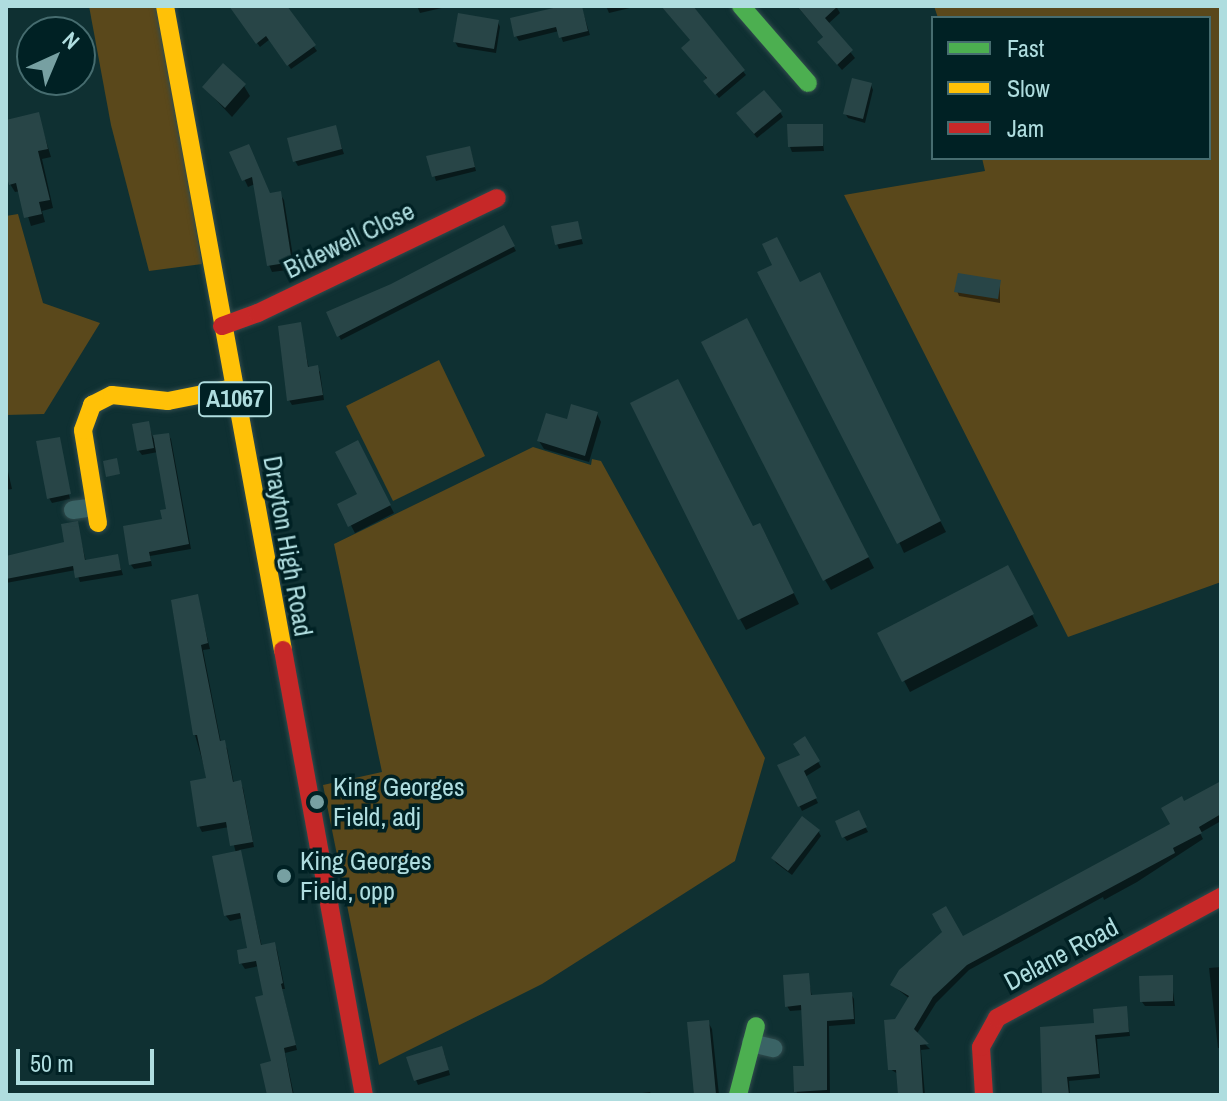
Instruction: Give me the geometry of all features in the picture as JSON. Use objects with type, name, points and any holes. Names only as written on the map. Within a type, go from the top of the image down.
[{"type":"main road","name":"Drayton High Road","points":[[165,6],[364,1095]]},
{"type":"main road","points":[[741,6],[808,83]]},
{"type":"main road","name":"Bidewell Close","points":[[222,326],[258,313],[497,198]]},
{"type":"main road","points":[[96,515],[83,430],[92,405],[112,395],[168,401],[233,388]]},
{"type":"main road","name":"Delane Road","points":[[984,1095],[981,1047],[997,1018],[1221,897]]},
{"type":"main road","points":[[738,1095],[754,1034]]},
{"type":"street","points":[[73,510],[96,515]]},
{"type":"street","points":[[754,1034],[773,1048]]},
{"type":"shaded area","points":[[89,6],[160,6],[202,264],[149,271],[111,125],[96,44],[96,16],[91,16]]},
{"type":"shaded area","points":[[934,6],[1221,6],[1221,582],[1068,637],[844,195],[985,171],[982,160],[1211,160],[1211,16],[937,16]]},
{"type":"shaded area","points":[[18,214],[43,303],[100,323],[44,414],[6,415],[6,216]]},
{"type":"shaded area","points":[[439,360],[485,456],[393,501],[346,406]]},
{"type":"shaded area","points":[[533,447],[591,465],[592,459],[601,461],[765,758],[735,861],[542,984],[379,1065],[323,785],[382,772],[334,544]]},
{"type":"building","points":[[229,6],[287,6],[316,45],[287,66],[266,36],[256,44]]},
{"type":"building","points":[[562,6],[582,6],[588,31],[559,38],[556,27],[514,37],[510,18]]},
{"type":"building","points":[[661,6],[693,6],[745,70],[715,95],[703,81],[707,78],[681,48],[690,40]]},
{"type":"building","points":[[797,6],[838,6],[825,18],[853,50],[837,65],[817,42],[823,37]]},
{"type":"building","points":[[458,13],[499,20],[494,49],[453,42]]},
{"type":"building","points":[[223,63],[246,84],[225,108],[202,87]]},
{"type":"building","points":[[852,78],[872,83],[863,119],[843,114]]},
{"type":"building","points":[[764,90],[782,111],[754,134],[736,113]]},
{"type":"building","points":[[39,112],[48,149],[38,151],[50,200],[39,202],[42,214],[24,218],[16,183],[9,185],[6,174],[6,120]]},
{"type":"building","points":[[787,124],[823,124],[823,146],[788,147]]},
{"type":"building","points":[[336,125],[342,149],[293,162],[287,138]]},
{"type":"building","points":[[249,144],[270,193],[281,191],[292,262],[267,266],[252,177],[242,181],[229,152]]},
{"type":"building","points":[[470,146],[475,167],[432,177],[426,156]]},
{"type":"building","points":[[578,221],[582,239],[555,245],[551,226]]},
{"type":"building","points":[[504,225],[515,246],[337,337],[326,312],[391,284]]},
{"type":"building","points":[[777,237],[800,282],[820,272],[941,521],[897,544],[757,272],[772,265],[762,244]]},
{"type":"building","points":[[958,273],[1001,280],[998,299],[954,292]]},
{"type":"building","points":[[747,318],[869,557],[823,581],[701,342]]},
{"type":"building","points":[[301,322],[308,367],[318,365],[323,395],[287,401],[278,326]]},
{"type":"building","points":[[678,379],[753,526],[760,523],[794,593],[738,620],[630,403]]},
{"type":"building","points":[[571,404],[598,412],[585,456],[537,441],[546,413],[567,419]]},
{"type":"building","points":[[149,421],[154,448],[137,451],[132,424]]},
{"type":"building","points":[[169,433],[189,544],[149,552],[151,561],[129,565],[123,526],[162,519],[160,510],[166,509],[153,435]]},
{"type":"building","points":[[60,437],[71,494],[47,499],[36,441]]},
{"type":"building","points":[[358,440],[391,505],[348,527],[337,504],[357,494],[335,452]]},
{"type":"building","points":[[117,458],[120,474],[106,477],[103,461]]},
{"type":"building","points":[[78,521],[85,560],[118,554],[121,570],[75,578],[73,566],[6,579],[6,556],[64,542],[61,524]]},
{"type":"building","points":[[1008,565],[1034,614],[902,682],[877,633]]},
{"type":"building","points":[[198,594],[208,643],[201,645],[220,741],[225,740],[233,782],[241,780],[253,842],[230,846],[226,822],[197,827],[190,781],[206,778],[197,735],[193,735],[171,600]]},
{"type":"building","points":[[805,736],[820,761],[804,771],[817,798],[798,807],[777,765],[800,755],[793,744]]},
{"type":"building","points":[[1221,781],[1221,814],[1199,827],[1202,833],[1173,848],[1175,853],[967,965],[933,997],[914,1029],[929,1044],[920,1045],[923,1095],[898,1095],[896,1070],[888,1070],[884,1020],[895,1019],[909,996],[890,985],[899,970],[942,932],[932,914],[946,906],[963,936],[1170,824],[1161,808],[1182,796],[1184,801]]},
{"type":"building","points":[[859,810],[867,827],[842,838],[835,821]]},
{"type":"building","points":[[802,816],[820,830],[788,871],[771,858]]},
{"type":"building","points":[[241,850],[261,945],[275,942],[281,984],[296,1045],[284,1048],[293,1095],[267,1095],[260,1064],[271,1061],[255,997],[263,995],[256,961],[239,964],[237,950],[247,948],[240,913],[224,916],[212,856]]},
{"type":"building","points":[[809,973],[811,995],[852,992],[854,1019],[827,1021],[827,1090],[794,1092],[793,1066],[804,1066],[801,1005],[785,1007],[783,975]]},
{"type":"building","points":[[1173,975],[1173,1001],[1140,1002],[1139,976]]},
{"type":"building","points":[[1127,1006],[1129,1032],[1095,1035],[1099,1074],[1067,1077],[1069,1095],[1042,1095],[1040,1027],[1094,1023],[1093,1009]]},
{"type":"building","points":[[709,1020],[716,1094],[694,1095],[687,1022]]},
{"type":"building","points":[[442,1046],[449,1070],[414,1081],[406,1057]]},
{"type":"traffic: fast","points":[[741,6],[808,83]]},
{"type":"traffic: fast","points":[[738,1095],[756,1026]]},
{"type":"traffic: slow","points":[[165,6],[283,650]]},
{"type":"traffic: slow","points":[[98,523],[83,430],[92,405],[112,395],[168,401],[233,388]]},
{"type":"traffic: jam","points":[[222,326],[258,313],[497,198]]},
{"type":"traffic: jam","points":[[283,650],[364,1095]]},
{"type":"traffic: jam","points":[[984,1095],[981,1047],[997,1018],[1221,897]]},
{"type":"place","name":"King Georges Field, adj","points":[[317,802]]},
{"type":"place","name":"King Georges Field, opp","points":[[284,876]]}]
